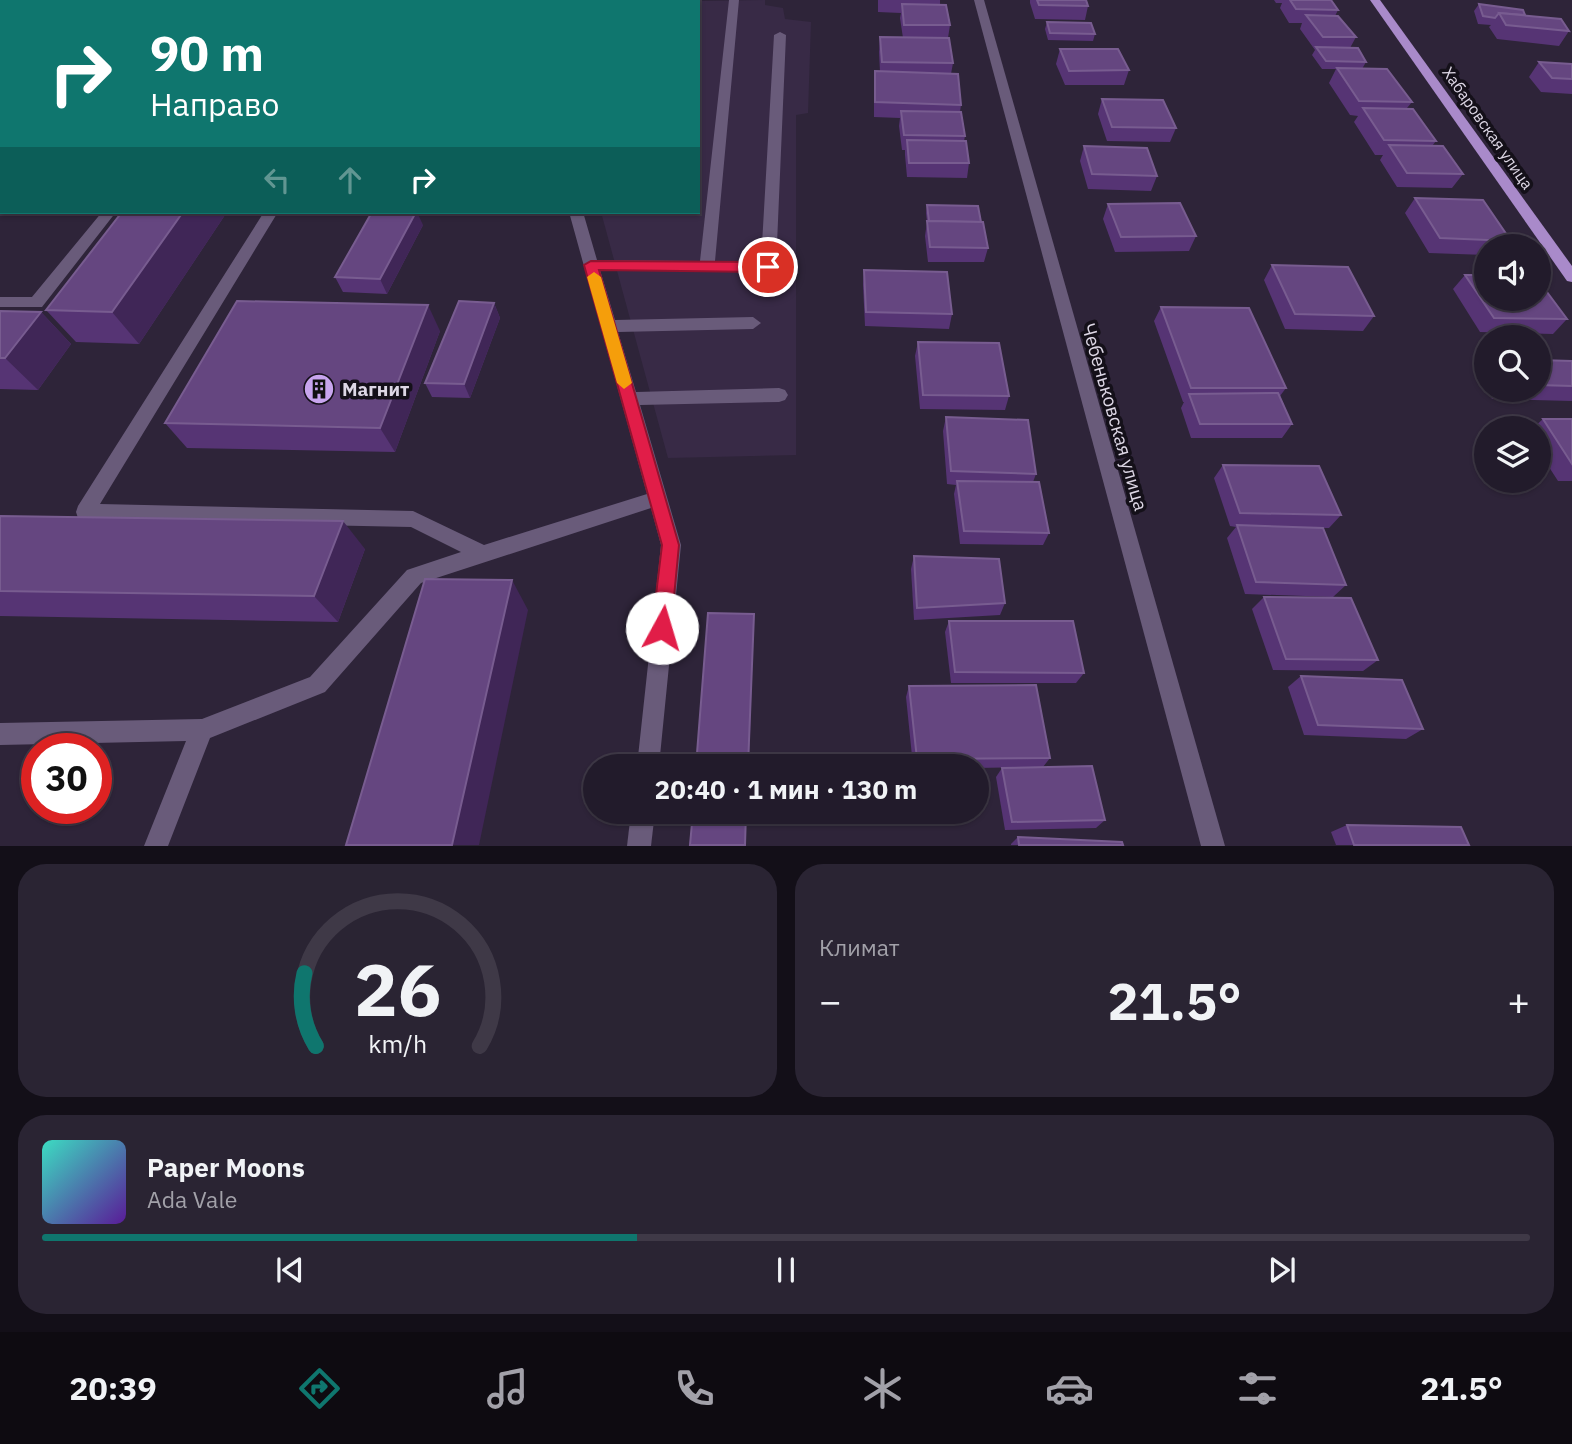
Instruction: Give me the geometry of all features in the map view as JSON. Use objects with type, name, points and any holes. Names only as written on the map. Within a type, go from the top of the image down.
[{"type":"main road","name":"Хабаровская улица","points":[[1375,0],[1572,277]]},
{"type":"street","points":[[707,266],[734,0]]},
{"type":"street","name":"Чебеньковская улица","points":[[979,0],[1213,845]]},
{"type":"street","points":[[591,265],[768,267],[779,35]]},
{"type":"street","points":[[0,302],[36,303],[107,214]]},
{"type":"street","points":[[270,214],[85,512],[413,520],[483,554]]},
{"type":"street","points":[[578,214],[671,545],[649,754]]},
{"type":"street","points":[[608,326],[754,323]]},
{"type":"street","points":[[629,399],[779,395]]},
{"type":"street","points":[[0,734],[202,730],[317,685],[414,576],[657,498]]},
{"type":"street","points":[[156,845],[202,730]]},
{"type":"street","points":[[639,845],[642,824]]},
{"type":"shaded area","points":[[765,0],[765,5],[783,8],[785,19],[811,22],[808,113],[796,115],[796,455],[668,458],[602,214],[700,214],[700,1]]},
{"type":"building","points":[[1037,0],[1086,0],[1088,6],[1039,5]]},
{"type":"building","points":[[1290,0],[1331,0],[1338,10],[1296,9]]},
{"type":"building","points":[[902,4],[946,5],[950,25],[904,25]]},
{"type":"building","points":[[1479,4],[1523,10],[1525,15],[1499,13],[1495,18],[1483,16]]},
{"type":"building","points":[[1499,13],[1561,19],[1569,31],[1506,25]]},
{"type":"building","points":[[1306,15],[1338,16],[1356,37],[1323,37]]},
{"type":"building","points":[[1047,22],[1091,23],[1095,34],[1050,33]]},
{"type":"building","points":[[880,37],[949,38],[953,63],[882,62]]},
{"type":"building","points":[[1316,47],[1358,48],[1366,62],[1326,61]]},
{"type":"building","points":[[1060,49],[1118,49],[1129,70],[1069,71]]},
{"type":"building","points":[[1539,62],[1572,64],[1572,79],[1552,78]]},
{"type":"building","points":[[1337,68],[1387,69],[1412,102],[1359,101]]},
{"type":"building","points":[[875,71],[958,74],[961,105],[875,102]]},
{"type":"building","points":[[1102,99],[1163,100],[1176,128],[1112,127]]},
{"type":"building","points":[[1363,108],[1413,109],[1436,141],[1384,140]]},
{"type":"building","points":[[901,111],[961,112],[965,136],[904,135]]},
{"type":"building","points":[[907,140],[966,141],[969,163],[909,163]]},
{"type":"building","points":[[1389,145],[1443,146],[1463,174],[1407,173]]},
{"type":"building","points":[[1084,146],[1147,148],[1157,176],[1092,174]]},
{"type":"building","points":[[1415,198],[1483,200],[1506,234],[1474,234],[1474,239],[1440,238]]},
{"type":"building","points":[[1180,203],[1196,236],[1121,237],[1108,204]]},
{"type":"building","points":[[927,205],[978,206],[981,222],[929,221]]},
{"type":"building","points":[[120,214],[182,214],[112,312],[46,310]]},
{"type":"building","points":[[371,214],[415,214],[380,279],[335,277]]},
{"type":"building","points":[[927,221],[983,222],[988,248],[930,247]]},
{"type":"building","points":[[1272,265],[1348,267],[1374,316],[1295,314]]},
{"type":"building","points":[[864,270],[947,272],[952,314],[866,312]]},
{"type":"building","points":[[1465,275],[1474,275],[1474,288]]},
{"type":"building","points":[[1551,297],[1567,319],[1494,318],[1489,311],[1551,311]]},
{"type":"building","name":"Магнит","points":[[237,301],[428,305],[380,428],[165,423]]},
{"type":"building","points":[[459,301],[494,303],[464,384],[425,383]]},
{"type":"building","points":[[1161,307],[1249,308],[1286,388],[1191,388]]},
{"type":"building","points":[[0,311],[41,312],[5,358],[0,358]]},
{"type":"building","points":[[918,342],[999,343],[1009,396],[923,395]]},
{"type":"building","points":[[1551,360],[1572,361],[1572,386],[1551,385]]},
{"type":"building","points":[[1278,393],[1292,424],[1200,424],[1189,394]]},
{"type":"building","points":[[946,417],[1028,420],[1036,474],[951,471]]},
{"type":"building","points":[[1551,419],[1572,419],[1572,464],[1551,431]]},
{"type":"building","points":[[1223,465],[1319,466],[1341,515],[1240,513]]},
{"type":"building","points":[[957,481],[1039,482],[1049,533],[964,531]]},
{"type":"building","points":[[0,516],[343,521],[314,596],[0,591]]},
{"type":"building","points":[[1237,525],[1323,528],[1346,585],[1256,582]]},
{"type":"building","points":[[914,556],[999,559],[1005,603],[917,608]]},
{"type":"building","points":[[425,579],[512,580],[452,845],[346,845]]},
{"type":"building","points":[[1264,597],[1351,598],[1378,660],[1286,659]]},
{"type":"building","points":[[708,613],[754,614],[748,754],[697,754]]},
{"type":"building","points":[[949,621],[1073,621],[1084,673],[955,672]]},
{"type":"building","points":[[1301,676],[1402,680],[1423,729],[1318,725]]},
{"type":"building","points":[[1036,685],[1050,758],[989,758],[989,754],[916,754],[909,686]]},
{"type":"building","points":[[1092,766],[1105,820],[1012,822],[1002,768]]},
{"type":"building","points":[[692,824],[746,824],[745,845],[690,845]]},
{"type":"building","points":[[1347,825],[1461,827],[1469,845],[1354,845]]},
{"type":"building","points":[[1018,837],[1122,842],[1123,845],[1019,845]]},
{"type":"slow traffic","points":[[594,277],[624,383]]},
{"type":"place","name":"Магнит","points":[[319,389]]},
{"type":"route","points":[[662,628],[671,545],[591,265],[768,267]]}]
